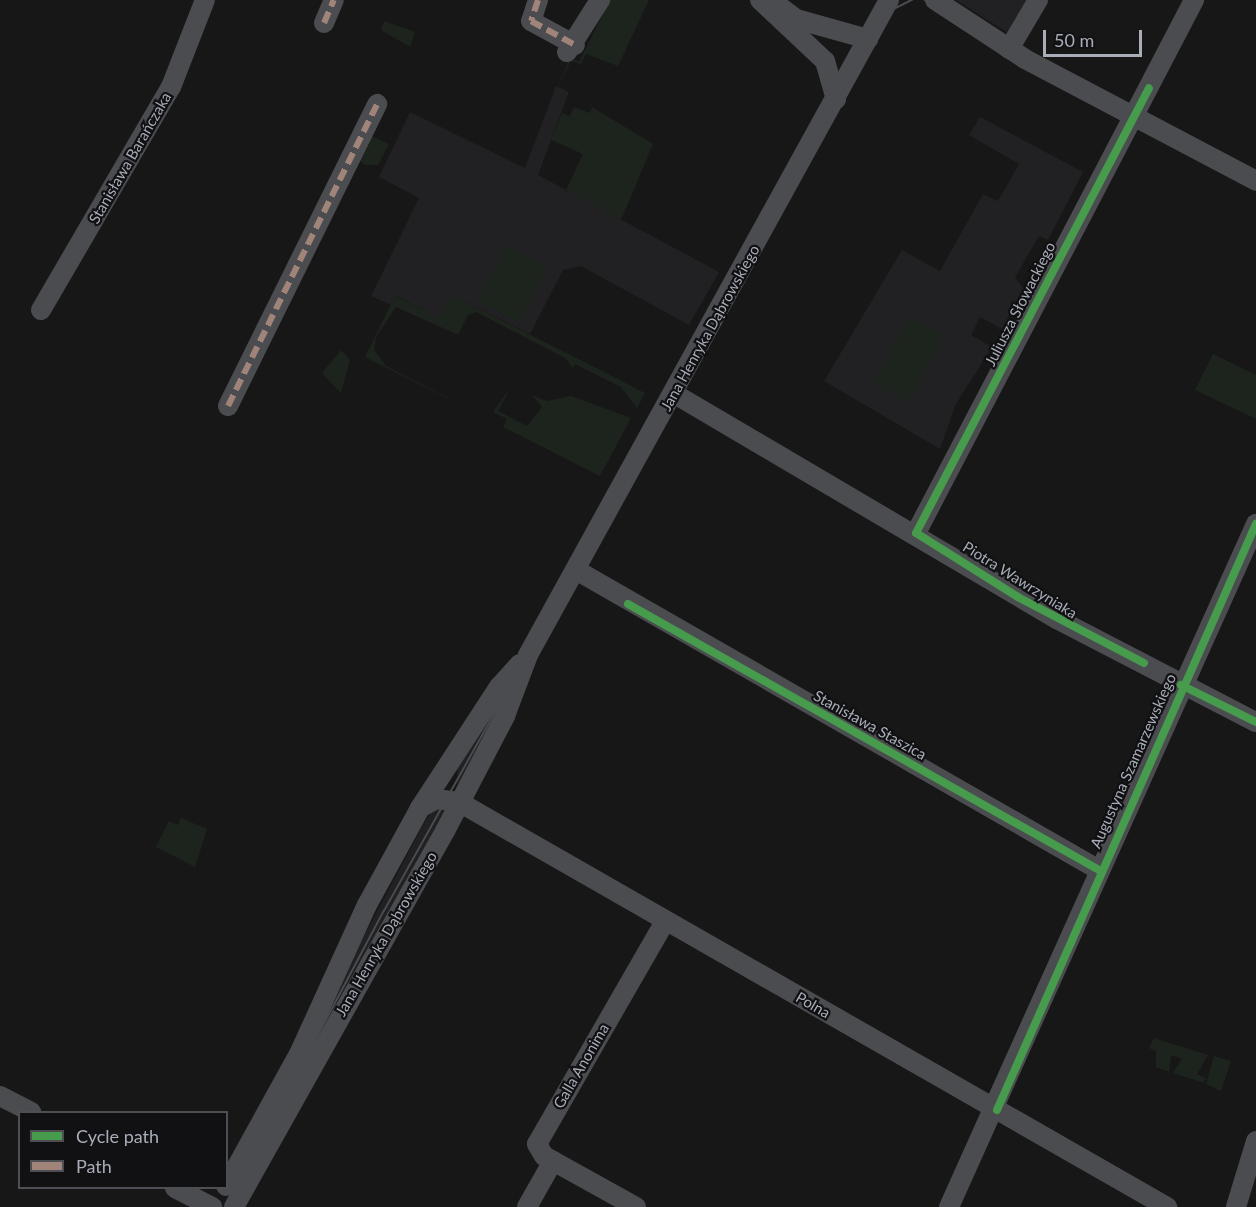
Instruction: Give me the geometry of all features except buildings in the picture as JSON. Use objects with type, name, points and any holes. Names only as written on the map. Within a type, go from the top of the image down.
[{"type":"street","name":"Stanisława Barańczaka","points":[[41,310],[171,87],[205,0]]},
{"type":"street","points":[[324,23],[333,0]]},
{"type":"street","points":[[538,0],[531,21],[571,49],[600,0]]},
{"type":"street","points":[[760,0],[825,61],[836,99]]},
{"type":"street","points":[[772,0],[796,19],[868,39]]},
{"type":"street","name":"Jana Henryka Dąbrowskiego","points":[[234,1207],[505,716],[528,655],[889,0]]},
{"type":"street","points":[[935,0],[1009,48],[1256,181]]},
{"type":"street","points":[[1009,48],[1038,0]]},
{"type":"street","name":"Juliusza Słowackiego","points":[[916,533],[1194,0]]},
{"type":"street","points":[[228,406],[376,104]]},
{"type":"street","name":"Piotra Wawrzyniaka","points":[[673,393],[822,486],[916,533],[1018,597],[1181,685],[1256,722]]},
{"type":"street","name":"Augustyna Szamarzewskiego","points":[[949,1207],[997,1110],[1099,870],[1256,524]]},
{"type":"street","name":"Stanisława Staszica","points":[[576,570],[595,580],[598,588],[1099,870]]},
{"type":"street","name":"Jana Henryka Dąbrowskiego","points":[[228,1183],[299,1054],[367,905],[420,808],[499,687],[528,655]]},
{"type":"street","points":[[454,753],[452,789],[459,802]]},
{"type":"street","points":[[420,808],[436,799],[459,802]]},
{"type":"street","name":"Polna","points":[[459,802],[1167,1207]]},
{"type":"street","name":"Galla Anonima","points":[[553,1161],[541,1153],[539,1140],[664,921]]},
{"type":"street","points":[[0,1096],[27,1111]]},
{"type":"street","points":[[1236,1207],[1256,1142]]},
{"type":"street","points":[[528,1207],[553,1161],[636,1207]]},
{"type":"street","points":[[177,1189],[213,1207]]},
{"type":"street","name":"Jana Henryka Dąbrowskiego","points":[[213,1207],[225,1189]]},
{"type":"shaded area","points":[[610,0],[649,0],[618,66],[586,54],[581,64],[571,61],[557,88],[570,58],[579,62]]},
{"type":"shaded area","points":[[956,0],[1030,0],[1008,33]]},
{"type":"shaded area","points":[[384,21],[415,32],[410,47],[381,30]]},
{"type":"shaded area","points":[[556,86],[569,92],[538,175],[719,272],[689,325],[581,266],[563,270],[530,334],[452,295],[440,319],[396,296],[391,305],[371,296],[419,198],[379,177],[410,112],[525,168]]},
{"type":"shaded area","points":[[574,107],[590,113],[592,107],[653,144],[621,220],[566,190],[583,154],[551,140],[562,113],[570,116]]},
{"type":"shaded area","points":[[980,117],[1083,172],[1048,240],[1039,236],[1015,278],[1023,288],[1002,329],[980,317],[971,335],[992,347],[956,404],[940,449],[824,381],[902,250],[940,271],[983,194],[998,201],[1019,164],[969,135]]},
{"type":"shaded area","points":[[372,136],[389,144],[378,165],[365,165],[360,161]]},
{"type":"shaded area","points":[[506,245],[548,266],[519,322],[477,301]]},
{"type":"shaded area","points":[[452,295],[645,393],[637,408],[621,387],[575,364],[573,368],[565,358],[476,312],[468,315],[458,335],[396,307],[376,337],[374,350],[386,366],[492,421],[365,357],[395,296],[440,319]]},
{"type":"shaded area","points":[[909,317],[944,335],[909,402],[874,385]]},
{"type":"shaded area","points":[[341,350],[350,360],[341,393],[322,373]]},
{"type":"shaded area","points":[[1213,354],[1256,375],[1256,419],[1195,390]]},
{"type":"shaded area","points":[[511,387],[498,411],[527,426],[542,407],[532,395],[547,401],[571,396],[631,418],[600,476],[503,427],[507,419],[493,412]]},
{"type":"shaded area","points":[[555,596],[458,794],[457,768]]},
{"type":"shaded area","points":[[447,805],[316,1053],[305,1047],[423,825],[435,806]]},
{"type":"shaded area","points":[[181,818],[207,829],[195,867],[156,847],[169,821],[178,825]]},
{"type":"shaded area","points":[[1154,1038],[1208,1055],[1197,1074],[1205,1078],[1204,1083],[1173,1073],[1182,1059],[1171,1055],[1169,1072],[1156,1067],[1156,1051],[1149,1048]]},
{"type":"shaded area","points":[[1214,1056],[1231,1061],[1221,1091],[1206,1084]]},
{"type":"tram line","points":[[227,1207],[384,911],[893,0]]},
{"type":"tram line","points":[[888,12],[912,0]]},
{"type":"tram line","points":[[925,0],[1029,64],[1256,184]]},
{"type":"marked path","points":[[324,23],[334,0]]},
{"type":"marked path","points":[[538,0],[531,21],[575,45]]},
{"type":"marked path","points":[[228,406],[377,104]]},
{"type":"cycle path","points":[[1144,663],[1018,597],[916,533],[1149,88]]},
{"type":"cycle path","points":[[997,1110],[1256,524]]},
{"type":"cycle path","points":[[628,604],[1099,870]]},
{"type":"cycle path","points":[[1181,685],[1256,722]]}]
